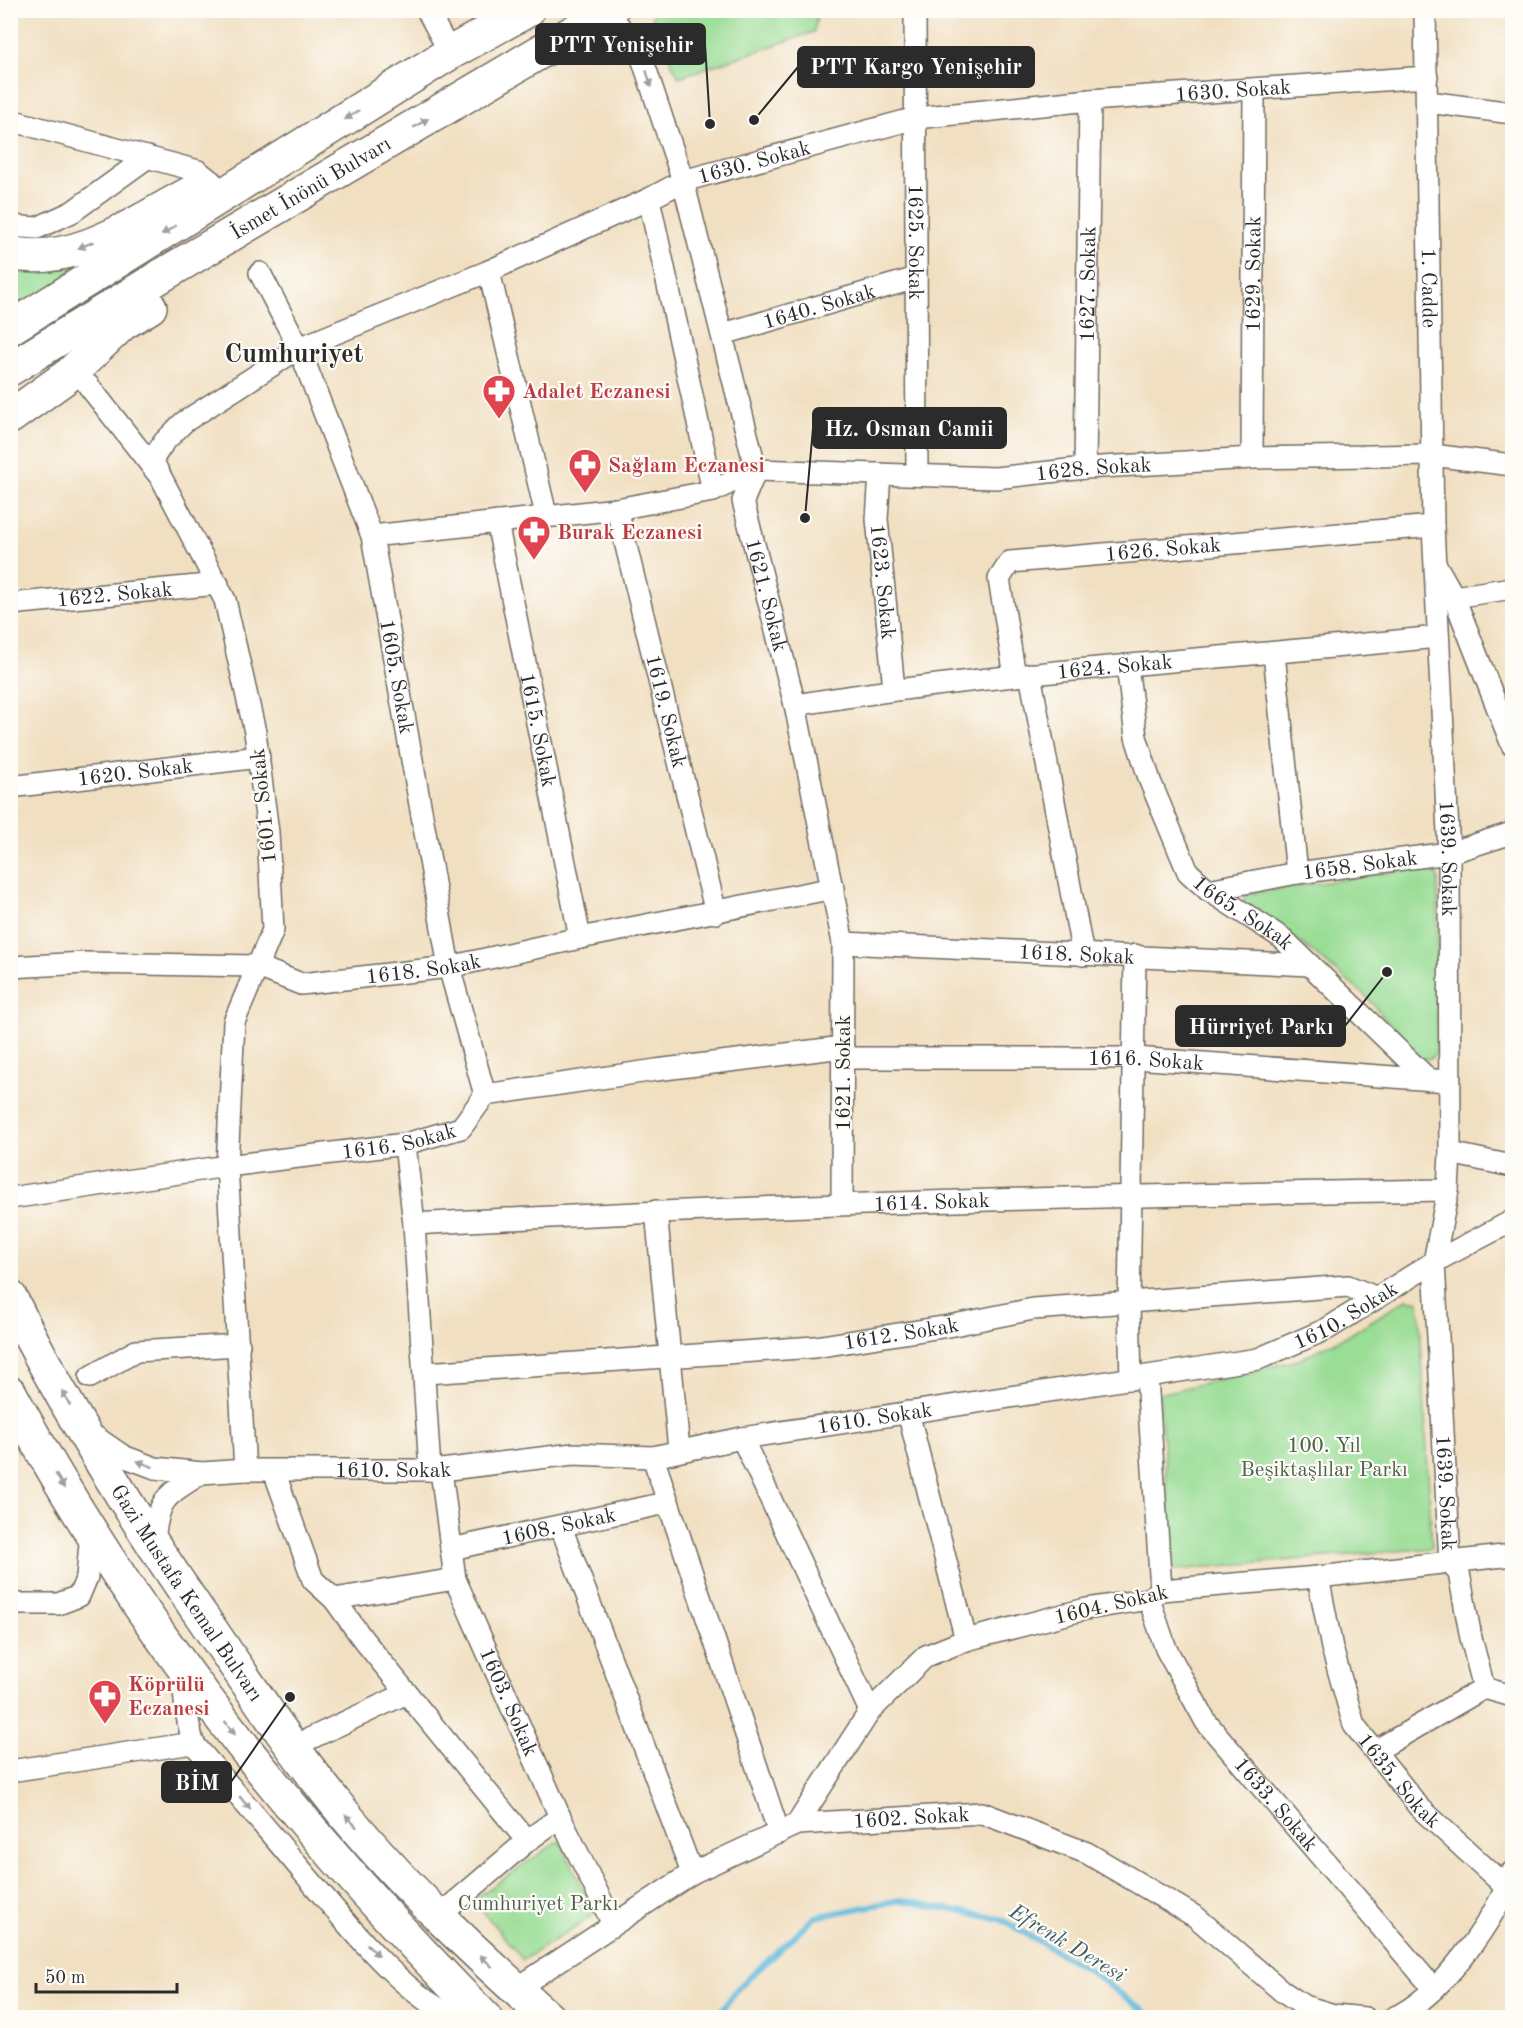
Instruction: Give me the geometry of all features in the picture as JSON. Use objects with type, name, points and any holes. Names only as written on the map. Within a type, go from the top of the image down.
[{"type":"main road","name":"İsmet İnönü Bulvarı","points":[[10,328],[450,53],[528,10]]},
{"type":"main road","name":"İsmet İnönü Bulvarı","points":[[10,369],[161,276],[570,35],[606,11]]},
{"type":"main road","points":[[10,253],[27,257],[53,256],[76,249],[109,236],[252,159],[310,142]]},
{"type":"main road","points":[[10,394],[235,254],[320,183]]},
{"type":"main road","points":[[10,417],[70,374],[122,324]]},
{"type":"main road","name":"Gazi Mustafa Kemal Bulvarı","points":[[10,1297],[153,1547],[292,1747],[338,1806],[439,1916],[547,2016]]},
{"type":"main road","name":"Gazi Mustafa Kemal Bulvarı","points":[[10,1394],[91,1533],[182,1663],[302,1820],[399,1931],[485,2018]]},
{"type":"street","points":[[427,10],[450,53]]},
{"type":"street","name":"1625. Sokak","points":[[915,10],[916,475]]},
{"type":"street","name":"1. Cadde","points":[[1425,10],[1433,526],[1438,637]]},
{"type":"street","points":[[372,536],[546,515],[617,509],[713,491],[756,470],[683,181],[642,58],[606,11]]},
{"type":"street","name":"1630. Sokak","points":[[152,460],[164,442],[184,422],[299,348],[489,271],[649,199],[683,181],[916,118],[1090,100],[1427,76]]},
{"type":"street","name":"1629. Sokak","points":[[1252,458],[1254,89]]},
{"type":"street","name":"1627. Sokak","points":[[1085,468],[1090,100]]},
{"type":"street","points":[[1428,102],[1512,113]]},
{"type":"street","points":[[10,120],[198,171],[212,182]]},
{"type":"street","points":[[10,226],[37,228],[72,212],[148,157]]},
{"type":"street","points":[[649,199],[713,491]]},
{"type":"street","points":[[489,271],[546,515]]},
{"type":"street","name":"1605. Sokak","points":[[260,273],[299,348],[372,536],[449,967],[485,1095]]},
{"type":"street","name":"1640. Sokak","points":[[723,334],[916,278]]},
{"type":"street","points":[[88,385],[163,481]]},
{"type":"street","name":"1628. Sokak","points":[[756,470],[996,478],[1085,468],[1252,458],[1432,455],[1512,465]]},
{"type":"street","name":"1601. Sokak","points":[[152,460],[225,600],[259,757],[268,832],[273,930],[234,1022],[227,1166],[245,1470]]},
{"type":"street","name":"1621. Sokak","points":[[756,470],[744,501],[795,705],[834,888],[843,943],[842,1203]]},
{"type":"street","name":"1623. Sokak","points":[[880,474],[877,519],[894,688]]},
{"type":"street","name":"1619. Sokak","points":[[617,509],[716,913]]},
{"type":"street","name":"1615. Sokak","points":[[497,522],[579,938]]},
{"type":"street","name":"1626. Sokak","points":[[1023,675],[999,579],[1010,562],[1433,526]]},
{"type":"street","name":"1. Cadde","points":[[1436,564],[1505,701],[1512,745]]},
{"type":"street","name":"1622. Sokak","points":[[10,604],[218,584]]},
{"type":"street","points":[[1454,597],[1512,588]]},
{"type":"street","name":"1624. Sokak","points":[[795,705],[894,688],[1438,637]]},
{"type":"street","name":"1639. Sokak","points":[[1438,637],[1449,853],[1438,1080],[1450,1154],[1448,1190],[1434,1262],[1450,1563],[1459,1573],[1471,1638],[1484,1688]]},
{"type":"street","points":[[1274,654],[1297,873]]},
{"type":"street","name":"1665. Sokak","points":[[1127,665],[1136,737],[1150,781],[1188,872],[1208,890],[1282,938],[1438,1080]]},
{"type":"street","points":[[1023,675],[1083,955]]},
{"type":"street","name":"1620. Sokak","points":[[10,787],[259,757]]},
{"type":"street","name":"1658. Sokak","points":[[1208,890],[1297,873],[1449,853],[1512,833]]},
{"type":"street","name":"1618. Sokak","points":[[10,967],[85,963],[256,966],[301,984],[449,967],[579,938],[716,913],[834,888]]},
{"type":"street","name":"1618. Sokak","points":[[843,943],[1310,964]]},
{"type":"street","name":"1633. Sokak","points":[[1135,955],[1133,1195],[1129,1304],[1139,1378],[1155,1594],[1166,1649],[1206,1722],[1434,1989]]},
{"type":"street","name":"1616. Sokak","points":[[10,1198],[227,1166],[405,1144],[461,1128],[485,1095],[656,1070],[843,1052],[1135,1058],[1438,1080]]},
{"type":"street","name":"1603. Sokak","points":[[405,1144],[414,1224],[424,1373],[435,1470],[455,1579],[560,1817],[613,1924]]},
{"type":"street","points":[[1450,1154],[1512,1166]]},
{"type":"street","name":"1614. Sokak","points":[[414,1224],[842,1203],[1448,1190]]},
{"type":"street","points":[[656,1211],[679,1450]]},
{"type":"street","name":"1610. Sokak","points":[[83,1428],[123,1456],[155,1468],[202,1473],[245,1470],[435,1470],[573,1454],[652,1457],[742,1438],[1258,1359],[1327,1329],[1374,1297],[1512,1221]]},
{"type":"street","name":"1612. Sokak","points":[[424,1373],[815,1347],[949,1326],[1033,1309],[1129,1304],[1348,1286],[1374,1297]]},
{"type":"street","points":[[90,1377],[136,1351],[239,1345]]},
{"type":"street","points":[[908,1412],[966,1640]]},
{"type":"street","points":[[742,1438],[870,1711]]},
{"type":"street","points":[[652,1457],[666,1503],[788,1829]]},
{"type":"street","points":[[274,1471],[313,1580],[334,1599],[527,1841]]},
{"type":"street","points":[[153,1547],[158,1516],[167,1495],[202,1473]]},
{"type":"street","name":"1608. Sokak","points":[[451,1549],[666,1503]]},
{"type":"street","points":[[561,1527],[692,1873]]},
{"type":"street","points":[[10,1604],[58,1604],[79,1596],[87,1577],[91,1533]]},
{"type":"street","name":"1604. Sokak","points":[[788,1829],[870,1711],[926,1656],[966,1640],[1155,1594],[1512,1555]]},
{"type":"street","name":"1635. Sokak","points":[[1318,1577],[1332,1648],[1354,1725],[1419,1807],[1510,1880]]},
{"type":"street","points":[[334,1599],[455,1579]]},
{"type":"street","points":[[182,1663],[186,1712],[193,1743],[354,1932],[418,1995],[447,2016]]},
{"type":"street","points":[[1375,1751],[1484,1688],[1512,1696]]},
{"type":"street","points":[[292,1747],[407,1693]]},
{"type":"street","points":[[10,1771],[193,1743]]},
{"type":"street","name":"1602. Sokak","points":[[516,1989],[692,1873],[788,1829],[982,1813],[1087,1853],[1196,1917],[1283,1992],[1304,2006],[1335,2015],[1365,2018]]},
{"type":"street","points":[[439,1916],[527,1841],[560,1817]]},
{"type":"street","points":[[1393,2018],[1434,1989],[1488,1923],[1510,1880]]},
{"type":"green space","points":[[818,10],[814,32],[679,77],[656,33],[652,16],[655,11]]},
{"type":"green space","points":[[91,261],[11,313],[11,267]]},
{"type":"green space","points":[[1419,868],[1438,876],[1437,1052],[1431,1058],[1419,1060],[1368,998],[1305,946],[1243,903],[1246,894]]},
{"type":"green space","name":"100. Yıl Beşiktaşlılar Parkı","points":[[1407,1299],[1419,1301],[1432,1548],[1174,1570],[1159,1394],[1298,1360],[1354,1332]]},
{"type":"green space","name":"Cumhuriyet Parkı","points":[[560,1840],[595,1914],[523,1960],[473,1900]]},
{"type":"waterway","name":"Efrenk Deresi","points":[[716,2018],[738,1988],[815,1917],[901,1900],[1000,1919],[1089,1970],[1153,2018]]},
{"type":"place","name":"PTT Kargo Yenişehir","points":[[754,120]]},
{"type":"place","name":"PTT Yenişehir","points":[[710,124]]},
{"type":"place","name":"Adalet Eczanesi","points":[[499,420]]},
{"type":"place","name":"Sağlam Eczanesi","points":[[585,494]]},
{"type":"place","name":"Hz. Osman Camii","points":[[805,518]]},
{"type":"place","name":"Burak Eczanesi","points":[[534,561]]},
{"type":"place","name":"Hürriyet Parkı","points":[[1387,972]]},
{"type":"place","name":"BİM","points":[[290,1697]]},
{"type":"place","name":"Köprülü Eczanesi","points":[[105,1725]]},
{"type":"district","name":"Cumhuriyet","points":[[294,353]]}]
